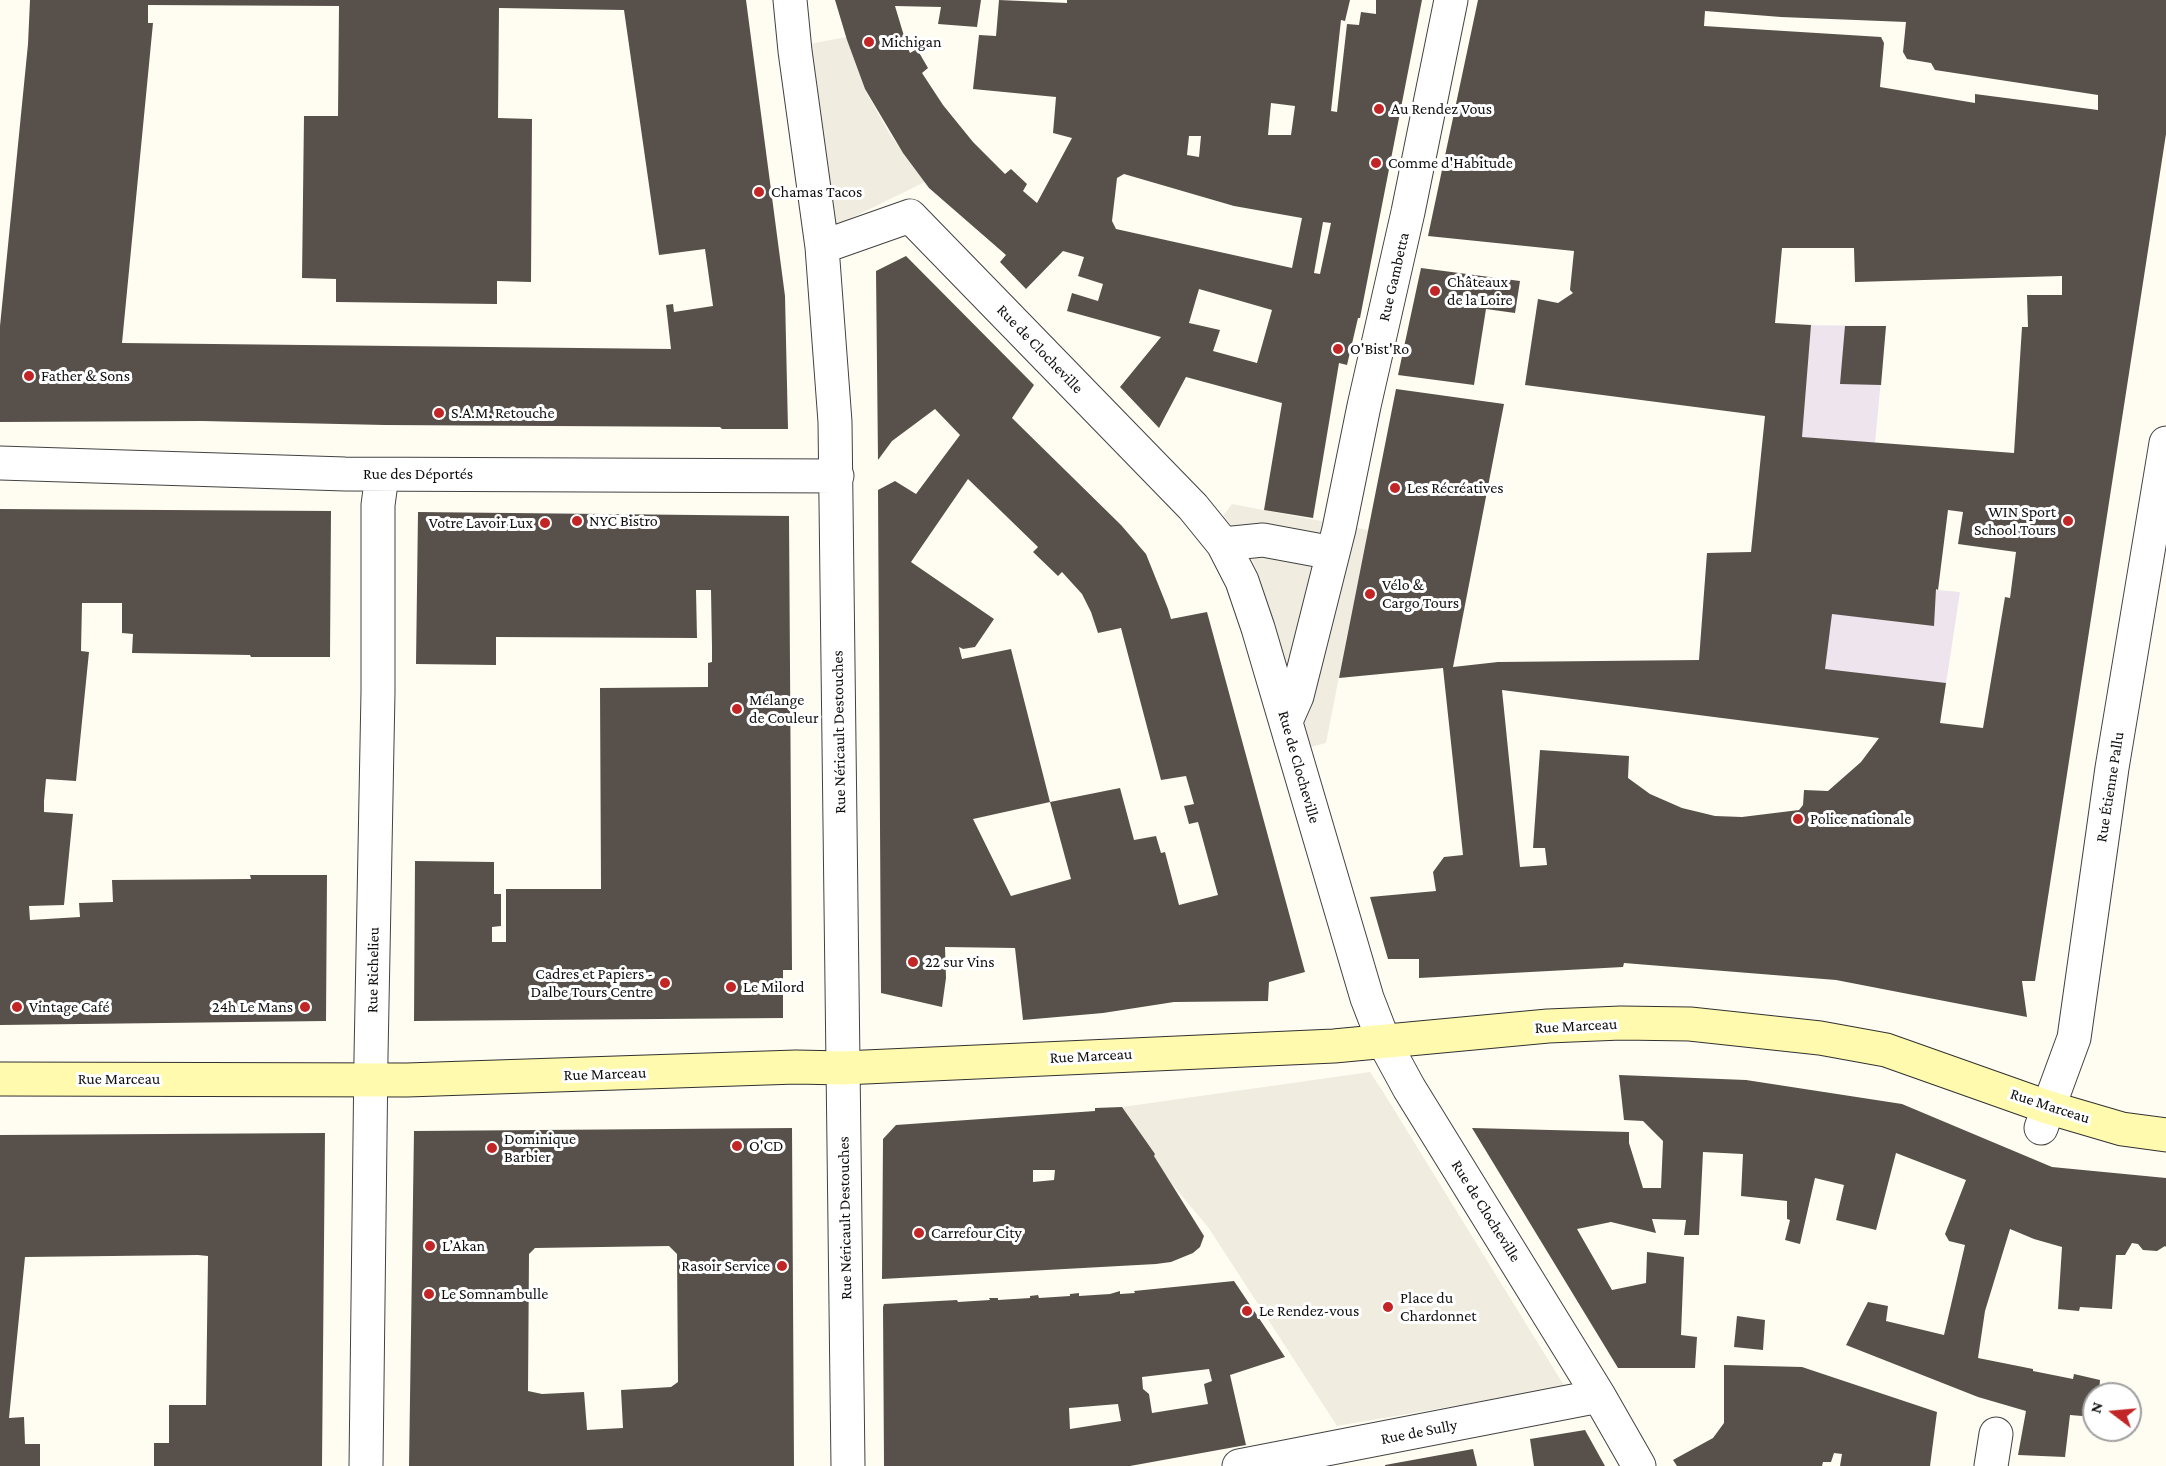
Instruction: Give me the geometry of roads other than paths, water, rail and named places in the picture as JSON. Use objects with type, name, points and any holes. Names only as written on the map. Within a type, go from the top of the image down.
[{"type":"street","name":"Rue Néricault Destouches","points":[[790,0],[822,247],[835,422],[848,1466]]},
{"type":"street","name":"Rue Gambetta","points":[[1286,721],[1297,696],[1339,529],[1408,212],[1450,0]]},
{"type":"street","name":"Rue de Clocheville","points":[[822,247],[910,216],[1185,499],[1223,544],[1242,581],[1286,721],[1367,998],[1389,1051],[1599,1396],[1639,1466]]},
{"type":"street","name":"Rue Étienne Pallu","points":[[2044,1117],[2074,1038],[2112,768],[2166,443]]},
{"type":"street","name":"Rue des Déportés","points":[[0,463],[382,475],[837,476]]},
{"type":"street","name":"Rue Richelieu","points":[[366,1466],[378,692],[378,505],[382,475]]},
{"type":"street","points":[[1223,544],[1263,540],[1333,553]]},
{"type":"street","name":"Rue Marceau","points":[[0,1079],[371,1080],[1389,1051],[1548,1026],[1621,1023],[1690,1024],[1754,1029],[1886,1050],[2044,1117],[2166,1135]]},
{"type":"street","name":"Rue de Sully","points":[[1239,1466],[1599,1396]]},
{"type":"street","points":[[1991,1466],[1996,1434]]},
{"type":"place","name":"Michigan","points":[[869,42]]},
{"type":"place","name":"Au Rendez Vous","points":[[1379,109]]},
{"type":"place","name":"Comme d'Habitude","points":[[1376,163]]},
{"type":"place","name":"Chamas Tacos","points":[[759,192]]},
{"type":"place","name":"Châteaux de la Loire","points":[[1435,291]]},
{"type":"place","name":"O'Bist'Ro","points":[[1338,349]]},
{"type":"place","name":"Father & Sons","points":[[29,376]]},
{"type":"place","name":"S.A.M. Retouche","points":[[439,413]]},
{"type":"place","name":"Les Récréatives","points":[[1395,488]]},
{"type":"place","name":"NYC Bistro","points":[[577,521]]},
{"type":"place","name":"WIN Sport School Tours","points":[[2068,521]]},
{"type":"place","name":"Votre Lavoir Lux","points":[[545,523]]},
{"type":"place","name":"Vélo & Cargo Tours","points":[[1370,594]]},
{"type":"place","name":"Mélange de Couleur","points":[[737,709]]},
{"type":"place","name":"Police nationale","points":[[1798,819]]},
{"type":"place","name":"22 sur Vins","points":[[913,962]]},
{"type":"place","name":"Cadres et Papiers - Dalbe Tours Centre","points":[[665,983]]},
{"type":"place","name":"Le Milord","points":[[731,987]]},
{"type":"place","name":"Vintage Café","points":[[17,1007]]},
{"type":"place","name":"24h Le Mans","points":[[305,1007]]},
{"type":"place","name":"O'CD","points":[[737,1146]]},
{"type":"place","name":"Dominique Barbier","points":[[492,1148]]},
{"type":"place","name":"Carrefour City","points":[[919,1233]]},
{"type":"place","name":"L’Akan","points":[[430,1246]]},
{"type":"place","name":"Rasoir Service","points":[[782,1266]]},
{"type":"place","name":"Le Somnambulle","points":[[429,1294]]},
{"type":"place","name":"Place du Chardonnet","points":[[1388,1307]]},
{"type":"place","name":"Le Rendez-vous","points":[[1247,1311]]}]
